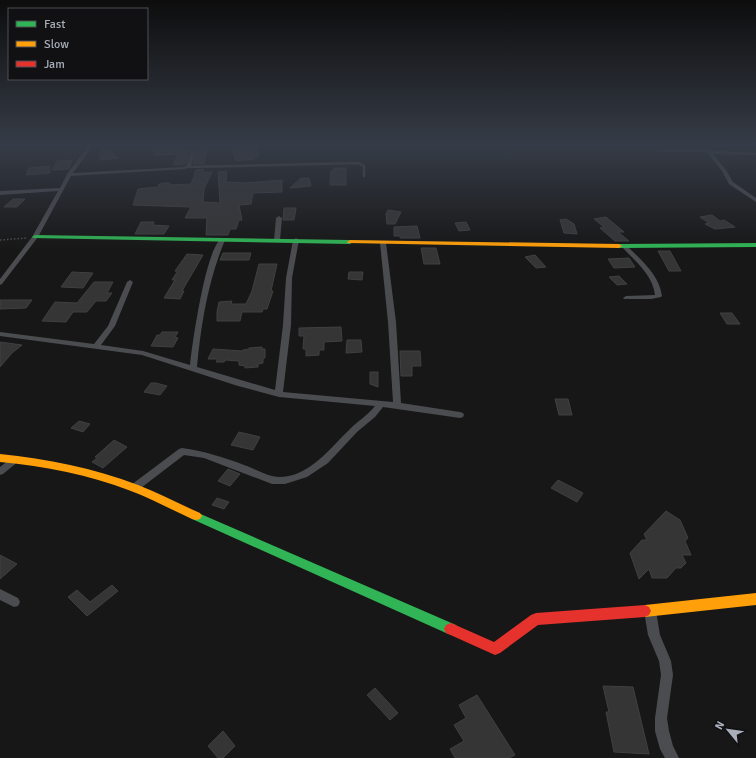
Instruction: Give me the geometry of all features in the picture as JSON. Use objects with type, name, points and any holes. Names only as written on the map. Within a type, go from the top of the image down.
[{"type":"street","points":[[0,283],[35,237],[68,179]]},
{"type":"street","points":[[729,179],[756,200]]},
{"type":"street","points":[[0,193],[61,189]]},
{"type":"street","points":[[277,240],[279,218]]},
{"type":"street","points":[[35,237],[624,246],[756,245]]},
{"type":"street","points":[[193,369],[202,304],[214,259],[222,240]]},
{"type":"street","points":[[279,394],[283,352],[288,325],[289,278],[296,240]]},
{"type":"street","points":[[383,243],[392,322],[398,405]]},
{"type":"street","points":[[624,246],[650,275],[659,289],[659,296],[649,298],[637,296],[626,298]]},
{"type":"street","points":[[96,346],[111,326],[130,282]]},
{"type":"street","points":[[0,334],[143,353],[241,384],[279,394],[398,405],[460,415]]},
{"type":"street","points":[[134,488],[182,451],[219,460],[272,480],[285,480],[304,475],[325,461],[354,430],[372,415],[380,404]]},
{"type":"street","points":[[0,458],[16,459],[77,470],[134,488],[495,649],[536,619],[650,611],[756,599]]},
{"type":"street","points":[[0,472],[16,459]]},
{"type":"street","points":[[0,594],[14,602]]},
{"type":"street","points":[[650,611],[654,635],[665,661],[667,675],[661,718],[662,731],[667,749],[672,758]]},
{"type":"path","points":[[0,240],[35,237]]},
{"type":"building","points":[[193,179],[209,179],[204,189],[203,202],[220,203],[218,179],[226,179],[226,182],[245,183],[282,180],[282,192],[253,193],[251,204],[239,205],[242,220],[239,220],[236,229],[230,229],[228,235],[206,235],[207,218],[185,218],[191,207],[133,205],[138,189],[158,187],[159,184],[164,183],[170,183],[170,185],[191,184]]},
{"type":"building","points":[[299,179],[309,179],[311,186],[290,188]]},
{"type":"building","points":[[330,179],[346,179],[346,185],[330,185]]},
{"type":"building","points":[[13,199],[25,199],[17,207],[4,207]]},
{"type":"building","points":[[284,208],[296,208],[294,220],[283,220]]},
{"type":"building","points":[[388,210],[401,212],[395,224],[387,224],[386,214]]},
{"type":"building","points":[[712,215],[720,221],[724,220],[735,227],[715,229],[705,224],[709,223],[700,217]]},
{"type":"building","points":[[606,217],[624,232],[618,232],[629,241],[615,241],[600,228],[604,227],[594,219]]},
{"type":"building","points":[[566,219],[574,224],[577,234],[564,233],[560,220]]},
{"type":"building","points":[[141,222],[154,222],[153,225],[169,226],[164,234],[135,234]]},
{"type":"building","points":[[466,222],[470,230],[459,231],[455,223]]},
{"type":"building","points":[[417,226],[420,238],[400,238],[400,236],[394,236],[394,227]]},
{"type":"building","points":[[421,248],[436,248],[440,264],[424,264]]},
{"type":"building","points":[[658,251],[670,251],[681,271],[669,271]]},
{"type":"building","points":[[223,253],[251,253],[249,260],[220,260]]},
{"type":"building","points":[[187,254],[203,255],[182,291],[184,291],[180,299],[164,298],[175,280],[172,280],[177,272],[175,271]]},
{"type":"building","points":[[535,255],[546,267],[536,268],[525,257]]},
{"type":"building","points":[[629,258],[635,267],[614,268],[608,259]]},
{"type":"building","points":[[259,264],[277,264],[271,291],[273,291],[267,309],[263,309],[262,312],[242,312],[240,321],[217,321],[219,302],[232,301],[231,304],[246,304],[252,291]]},
{"type":"building","points":[[72,272],[93,273],[83,288],[61,287]]},
{"type":"building","points":[[349,272],[363,272],[362,280],[348,279]]},
{"type":"building","points":[[619,276],[627,284],[617,285],[609,277]]},
{"type":"building","points":[[94,282],[113,282],[107,293],[112,293],[106,301],[96,301],[87,312],[73,312],[66,322],[42,321],[55,302],[77,303]]},
{"type":"building","points":[[0,300],[32,300],[26,308],[0,309]]},
{"type":"building","points":[[720,313],[732,313],[740,324],[727,324]]},
{"type":"building","points":[[341,327],[342,341],[324,342],[324,350],[319,350],[319,355],[306,356],[306,349],[303,349],[304,336],[299,336],[299,328]]},
{"type":"building","points":[[162,332],[178,332],[175,337],[178,338],[173,347],[151,346],[157,335],[160,335]]},
{"type":"building","points":[[347,340],[361,340],[362,352],[346,353]]},
{"type":"building","points":[[0,342],[22,345],[12,353],[0,367]]},
{"type":"building","points":[[262,347],[262,349],[265,349],[265,358],[263,358],[263,363],[258,364],[258,367],[245,368],[245,366],[239,365],[239,361],[226,360],[224,362],[216,362],[218,359],[208,359],[213,349],[243,351],[249,348]]},
{"type":"building","points":[[400,351],[420,351],[421,366],[412,366],[412,376],[401,376]]},
{"type":"building","points":[[370,372],[378,372],[378,387],[370,384]]},
{"type":"building","points":[[151,383],[167,386],[160,395],[144,392]]},
{"type":"building","points":[[555,399],[568,399],[572,415],[559,415]]},
{"type":"building","points":[[79,421],[90,424],[83,432],[71,428]]},
{"type":"building","points":[[239,432],[260,437],[253,450],[231,445]]},
{"type":"building","points":[[114,440],[127,447],[103,468],[92,462],[97,458],[95,457]]},
{"type":"building","points":[[228,469],[240,474],[230,486],[218,481]]},
{"type":"building","points":[[558,480],[583,493],[577,502],[551,488]]},
{"type":"building","points":[[217,498],[229,502],[224,509],[212,505]]},
{"type":"building","points":[[666,511],[680,520],[688,538],[685,541],[691,555],[682,555],[686,563],[681,568],[676,568],[667,578],[652,578],[649,569],[639,579],[630,553],[642,540],[647,540],[644,534]]},
{"type":"building","points":[[0,555],[17,564],[0,579]]},
{"type":"building","points":[[112,585],[118,591],[87,616],[68,597],[77,590],[90,602]]},
{"type":"building","points":[[603,686],[633,687],[649,754],[614,752],[606,712],[609,712]]},
{"type":"building","points":[[375,688],[398,713],[390,720],[367,695]]},
{"type":"building","points":[[477,695],[515,755],[509,758],[455,758],[450,749],[464,741],[454,725],[466,718],[459,705]]},
{"type":"building","points":[[223,731],[235,746],[223,758],[218,758],[208,746]]},
{"type":"traffic: fast","points":[[35,237],[350,242]]},
{"type":"traffic: fast","points":[[619,246],[756,245]]},
{"type":"traffic: fast","points":[[196,516],[451,629]]},
{"type":"traffic: slow","points":[[350,242],[619,246]]},
{"type":"traffic: slow","points":[[0,458],[51,465],[119,482],[150,494],[196,516]]},
{"type":"traffic: slow","points":[[645,611],[756,599]]},
{"type":"traffic: jam","points":[[451,629],[495,649],[536,619],[645,611]]}]
